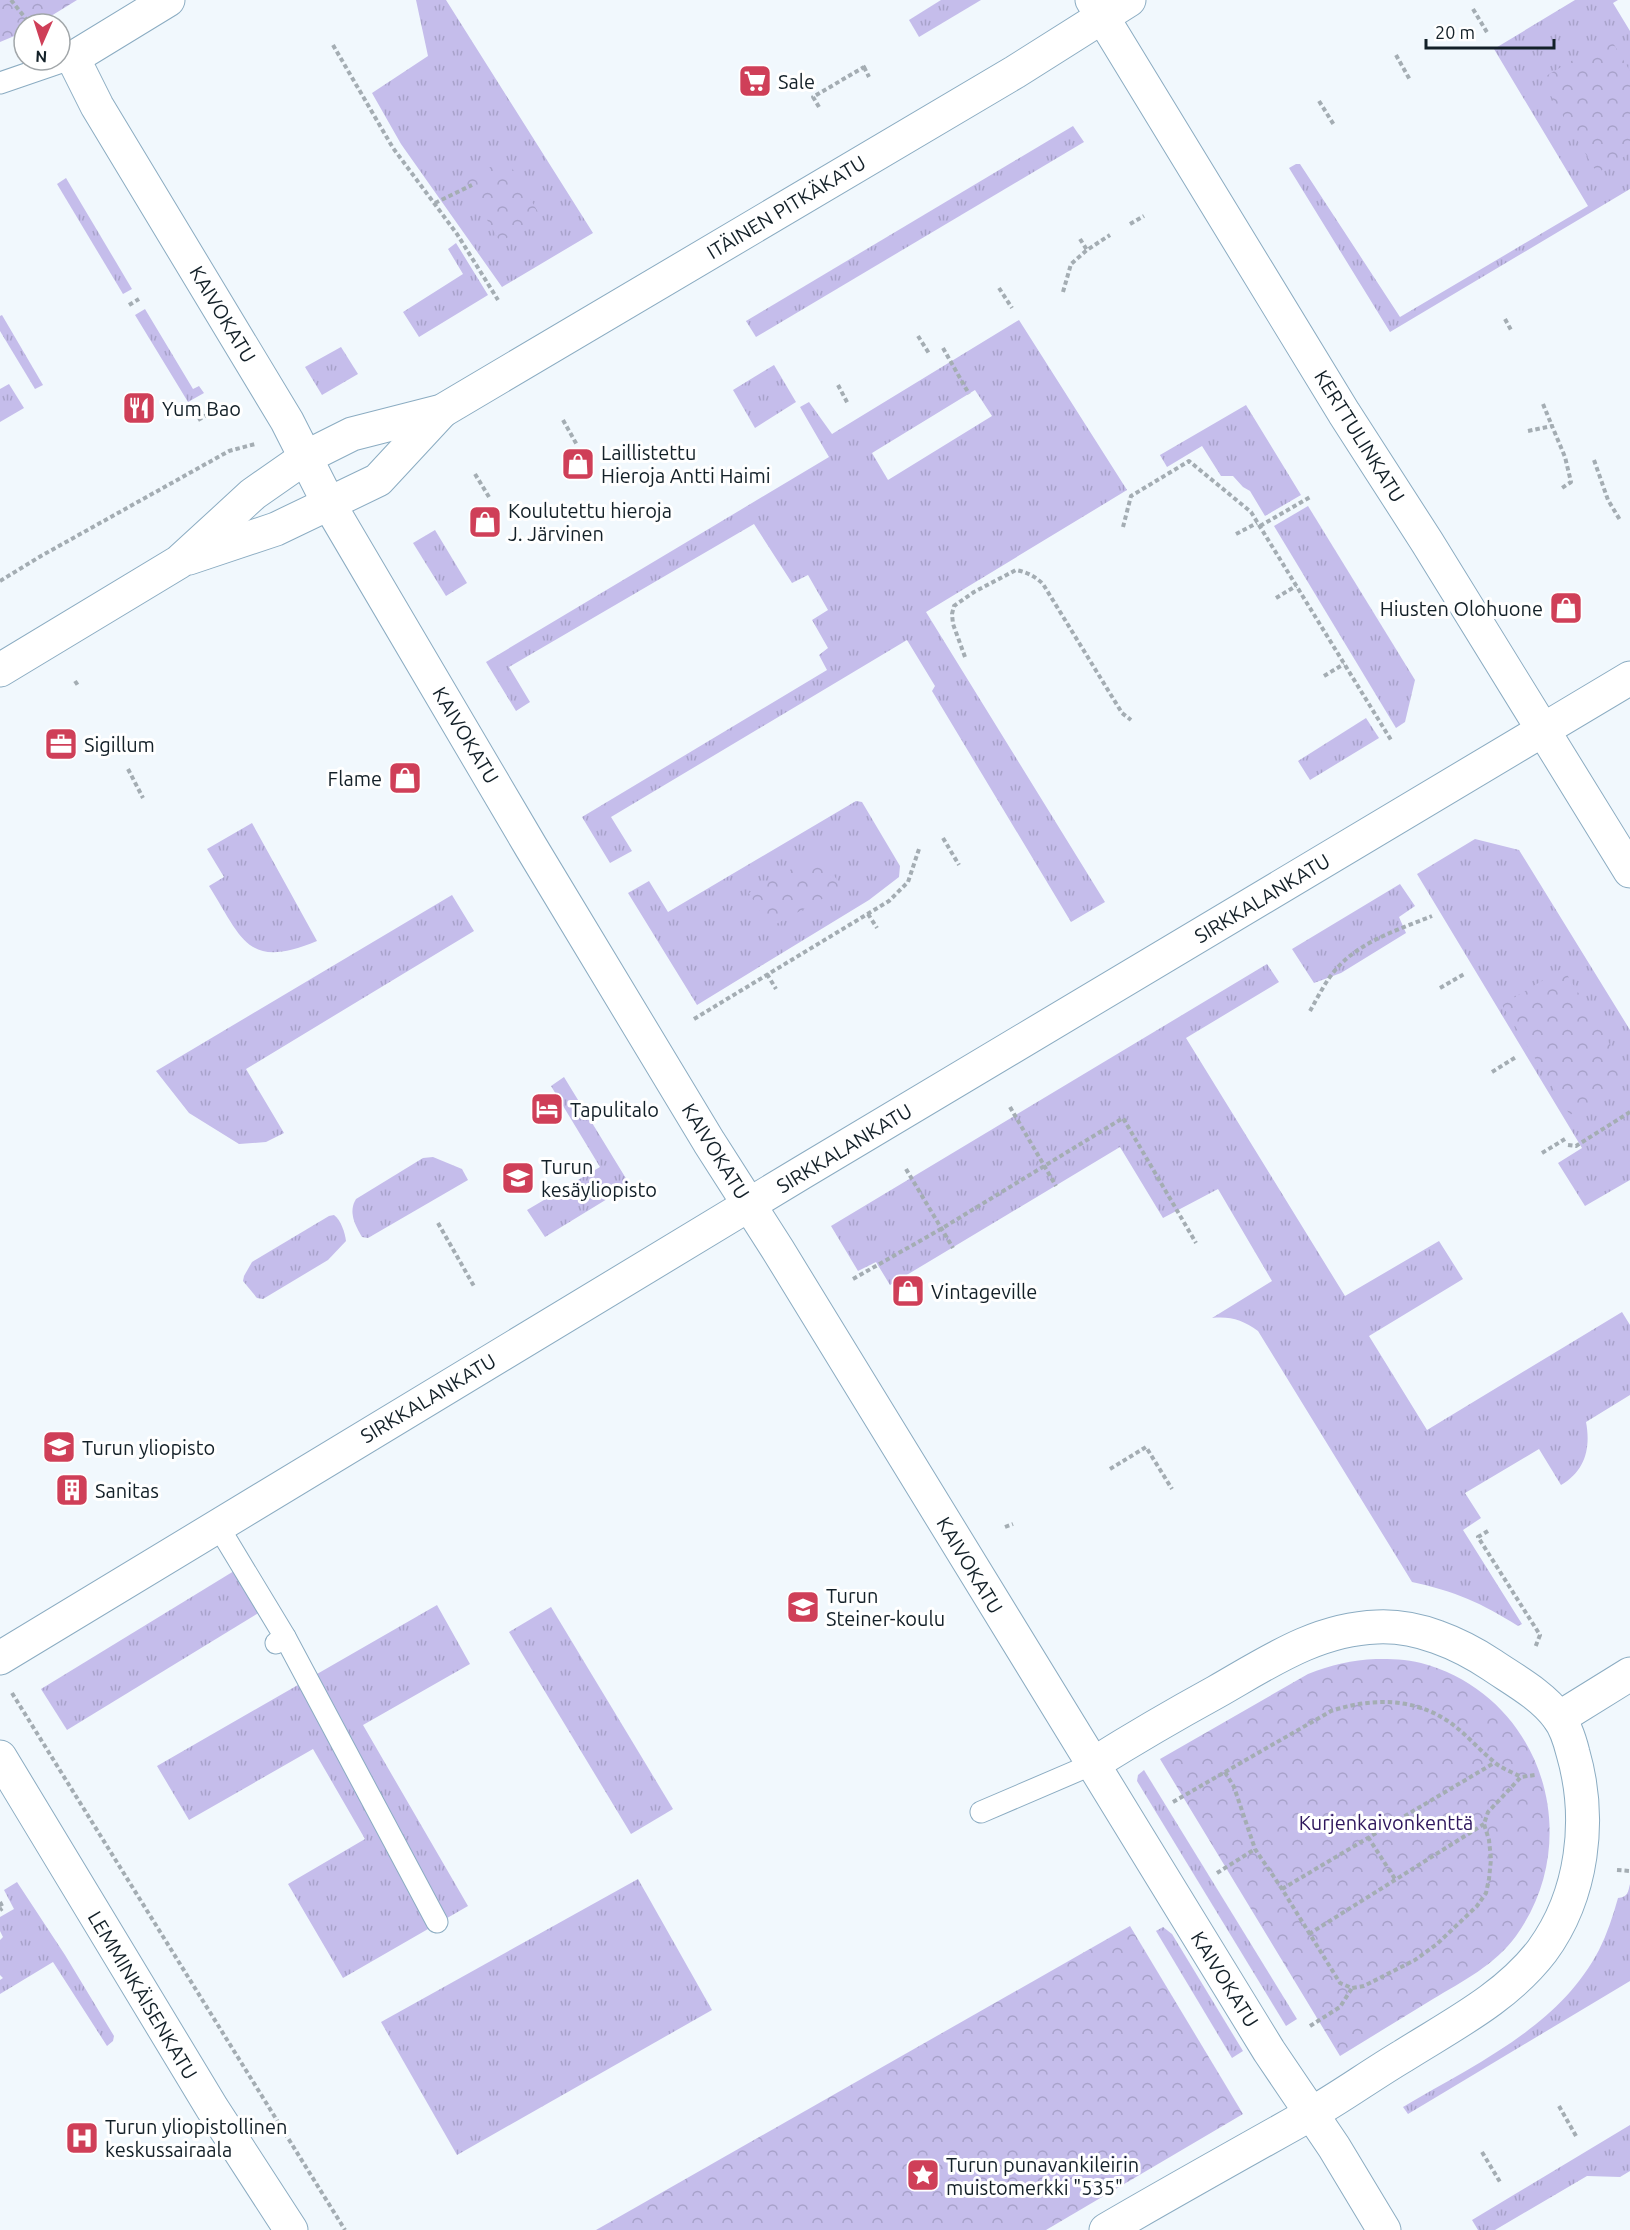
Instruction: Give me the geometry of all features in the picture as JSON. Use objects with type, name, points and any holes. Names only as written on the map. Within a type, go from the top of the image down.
[{"type":"street","points":[[73,58],[168,0]]},
{"type":"street","name":"ITÄINEN PITKÄKATU","points":[[0,670],[179,562],[253,494],[306,457],[352,434],[442,411],[1015,72],[1108,6]]},
{"type":"street","name":"KERTTULINKATU","points":[[1108,6],[1344,413],[1544,729],[1630,871]]},
{"type":"street","name":"KAIVOKATU","points":[[73,58],[97,106],[242,344],[306,457],[329,504],[542,864],[1269,2051],[1384,2230]]},
{"type":"street","name":"ITÄINEN PITKÄKATU","points":[[179,562],[276,529],[378,480],[442,411]]},
{"type":"street","name":"SIRKKALANKATU","points":[[0,1658],[749,1205],[1630,678]]},
{"type":"street","points":[[1093,1764],[1305,1642],[1343,1631],[1376,1627],[1402,1628],[1455,1644],[1480,1657],[1542,1700],[1559,1718],[1570,1742],[1582,1791],[1583,1816],[1582,1851],[1574,1886],[1561,1918],[1543,1949],[1518,1979],[1485,2004],[1311,2114],[1266,2137],[1106,2230]]},
{"type":"street","points":[[1559,1718],[1630,1674]]},
{"type":"street","name":"LEMMINKÄISENKATU","points":[[0,1757],[212,2108],[291,2230]]},
{"type":"lane","points":[[0,83],[73,58]]},
{"type":"lane","points":[[218,1526],[281,1640],[312,1669],[437,1922]]},
{"type":"lane","points":[[981,1812],[1093,1764]]},
{"type":"path","points":[[11,0],[20,12]]},
{"type":"path","points":[[1473,9],[1488,34]]},
{"type":"path","points":[[333,45],[393,148],[458,234],[498,300]]},
{"type":"path","points":[[1396,56],[1410,80]]},
{"type":"path","points":[[819,107],[813,97],[863,66],[869,77]]},
{"type":"path","points":[[1319,101],[1334,125]]},
{"type":"path","points":[[435,203],[472,185]]},
{"type":"path","points":[[1130,224],[1144,216]]},
{"type":"path","points":[[1063,292],[1071,264],[1110,235]]},
{"type":"path","points":[[1080,239],[1087,250]]},
{"type":"path","points":[[999,288],[1012,308]]},
{"type":"path","points":[[129,305],[139,299]]},
{"type":"path","points":[[1505,319],[1511,330]]},
{"type":"path","points":[[918,336],[930,356]]},
{"type":"path","points":[[943,348],[969,394]]},
{"type":"path","points":[[838,385],[848,404]]},
{"type":"path","points":[[1543,404],[1565,457],[1571,483],[1562,488]]},
{"type":"path","points":[[198,420],[214,411]]},
{"type":"path","points":[[563,420],[576,445]]},
{"type":"path","points":[[1528,431],[1552,426]]},
{"type":"path","points":[[0,581],[229,451],[259,443]]},
{"type":"path","points":[[1594,460],[1608,500],[1620,520]]},
{"type":"path","points":[[1123,527],[1131,496],[1189,461],[1251,513],[1391,740]]},
{"type":"path","points":[[475,474],[489,497]]},
{"type":"path","points":[[1236,534],[1312,496]]},
{"type":"path","points":[[965,657],[953,624],[951,614],[954,606],[974,592],[1016,570],[1022,571],[1043,584],[1122,712],[1131,720]]},
{"type":"path","points":[[1276,598],[1296,586]]},
{"type":"path","points":[[1324,676],[1344,664]]},
{"type":"path","points":[[75,681],[79,687]]},
{"type":"path","points":[[128,769],[143,798]]},
{"type":"path","points":[[943,838],[959,866]]},
{"type":"path","points":[[694,1020],[889,901],[908,882],[919,849]]},
{"type":"path","points":[[868,914],[877,928]]},
{"type":"path","points":[[1310,1011],[1328,980],[1351,956],[1374,940],[1432,916]]},
{"type":"path","points":[[767,974],[776,989]]},
{"type":"path","points":[[1440,988],[1466,974]]},
{"type":"path","points":[[1492,1072],[1516,1057]]},
{"type":"path","points":[[1010,1107],[1056,1186]]},
{"type":"path","points":[[1568,1145],[1576,1146],[1630,1112]]},
{"type":"path","points":[[853,1279],[941,1229],[1123,1118],[1196,1243]]},
{"type":"path","points":[[1542,1153],[1565,1140]]},
{"type":"path","points":[[906,1169],[953,1248]]},
{"type":"path","points":[[438,1223],[475,1288]]},
{"type":"path","points":[[1110,1469],[1146,1447],[1172,1489]]},
{"type":"path","points":[[1005,1527],[1013,1524]]},
{"type":"path","points":[[1488,1531],[1478,1536],[1540,1635],[1535,1649]]},
{"type":"path","points":[[16,1701],[345,2230]]},
{"type":"path","points":[[1173,1802],[1331,1711],[1353,1704],[1371,1702],[1410,1705],[1443,1718],[1461,1731],[1494,1763],[1521,1778]]},
{"type":"path","points":[[1282,1889],[1494,1763]]},
{"type":"path","points":[[1225,1772],[1234,1786],[1254,1849],[1282,1889],[1340,1983],[1352,1988],[1364,1986],[1414,1960],[1437,1944],[1477,1905],[1486,1893],[1490,1878],[1489,1840],[1484,1824],[1488,1812],[1521,1778],[1535,1775]]},
{"type":"path","points":[[1309,1934],[1484,1824]]},
{"type":"path","points":[[1368,1838],[1395,1879]]},
{"type":"path","points":[[1217,1874],[1254,1849]]},
{"type":"path","points":[[1617,1870],[1630,1870]]},
{"type":"path","points":[[0,1902],[3,1908],[0,1910]]},
{"type":"path","points":[[1310,2026],[1340,2007],[1352,1988]]},
{"type":"path","points":[[1559,2106],[1576,2136]]},
{"type":"path","points":[[1482,2151],[1500,2181]]},
{"type":"green space","points":[[0,0],[77,0],[58,12],[12,12],[12,37],[0,42]]},
{"type":"green space","points":[[416,0],[446,0],[593,233],[502,287],[401,144],[372,93],[428,56]]},
{"type":"green space","points":[[941,0],[981,0],[919,37],[909,20]]},
{"type":"green space","points":[[1575,0],[1618,0],[1613,3],[1630,31],[1630,189],[1390,332],[1289,168],[1300,164],[1400,317],[1588,206],[1494,49]]},
{"type":"green space","points":[[1610,38],[1630,71],[1630,153],[1597,173],[1541,79]]},
{"type":"green space","points":[[1073,126],[1084,142],[756,337],[746,321]]},
{"type":"green space","points":[[506,158],[541,217],[500,242],[465,182]]},
{"type":"green space","points":[[66,178],[132,289],[123,294],[57,184]]},
{"type":"green space","points":[[456,243],[488,295],[419,337],[403,312],[463,274],[448,249]]},
{"type":"green space","points":[[145,309],[193,389],[199,386],[204,393],[188,402],[135,315]]},
{"type":"green space","points":[[2,315],[43,385],[35,389],[0,331],[0,316]]},
{"type":"green space","points":[[1019,320],[1127,490],[926,612],[1105,902],[1071,922],[932,691],[935,686],[907,640],[611,817],[632,851],[610,863],[582,817],[827,670],[819,655],[828,648],[812,620],[828,610],[808,575],[792,583],[754,524],[509,667],[530,702],[516,711],[486,662],[829,457],[800,407],[809,402],[832,434]],"holes":[[[975,390],[992,416],[888,480],[872,453]]]},
{"type":"green space","points":[[341,347],[358,374],[322,395],[305,367]]},
{"type":"green space","points":[[774,365],[796,402],[755,428],[733,390]]},
{"type":"green space","points":[[9,384],[24,408],[0,422],[0,389]]},
{"type":"green space","points":[[1246,405],[1301,495],[1265,516],[1250,491],[1233,476],[1221,476],[1202,446],[1167,467],[1160,455]]},
{"type":"green space","points":[[1308,506],[1415,680],[1405,722],[1396,728],[1274,526]]},
{"type":"green space","points":[[435,530],[467,583],[446,596],[413,543]]},
{"type":"green space","points":[[1366,718],[1379,738],[1310,780],[1298,761]]},
{"type":"green space","points":[[856,801],[862,802],[900,866],[899,877],[869,900],[697,1005],[628,893],[649,881],[668,912]]},
{"type":"green space","points":[[252,823],[317,941],[294,949],[275,952],[261,951],[250,945],[240,935],[209,886],[224,877],[207,849]]},
{"type":"green space","points":[[1475,839],[1519,850],[1630,1030],[1630,1180],[1585,1206],[1558,1163],[1582,1148],[1417,874]]},
{"type":"green space","points":[[820,853],[842,888],[769,928],[749,893]]},
{"type":"green space","points":[[1400,884],[1415,906],[1399,917],[1406,933],[1341,973],[1314,983],[1292,949]]},
{"type":"green space","points":[[452,895],[474,931],[246,1069],[284,1133],[266,1142],[239,1144],[189,1113],[156,1071]]},
{"type":"green space","points":[[1267,964],[1279,982],[1186,1038],[1345,1296],[1439,1241],[1463,1279],[1369,1336],[1427,1430],[1622,1312],[1630,1325],[1630,1395],[1586,1422],[1587,1450],[1576,1473],[1561,1485],[1539,1449],[1465,1493],[1481,1518],[1463,1530],[1522,1624],[1518,1626],[1467,1599],[1441,1589],[1412,1582],[1258,1331],[1236,1320],[1212,1318],[1272,1281],[1218,1189],[1163,1218],[1120,1147],[890,1285],[876,1262],[858,1271],[831,1226]]},
{"type":"green space","points":[[1563,968],[1630,1077],[1570,1115],[1502,1005]]},
{"type":"green space","points":[[564,1077],[630,1185],[545,1237],[527,1210],[600,1167],[551,1086]]},
{"type":"green space","points":[[433,1157],[462,1169],[468,1180],[368,1238],[362,1237],[353,1214],[356,1199],[423,1158]]},
{"type":"green space","points":[[334,1215],[341,1223],[346,1241],[328,1260],[263,1299],[257,1298],[243,1281],[252,1262]]},
{"type":"green space","points":[[234,1571],[260,1612],[67,1730],[41,1689]]},
{"type":"green space","points":[[437,1605],[470,1664],[363,1725],[468,1906],[343,1978],[288,1884],[365,1839],[313,1749],[189,1820],[157,1766]]},
{"type":"green space","points":[[551,1607],[673,1809],[631,1834],[509,1632]]},
{"type":"green space","name":"Kurjenkaivonkenttä","points":[[1376,1659],[1421,1663],[1462,1680],[1496,1705],[1523,1737],[1540,1774],[1549,1815],[1548,1856],[1537,1897],[1516,1936],[1498,1956],[1467,1979],[1340,2056],[1160,1759],[1308,1674],[1358,1660]]},
{"type":"green space","points":[[1144,1770],[1297,2019],[1286,2026],[1137,1781],[1138,1775]]},
{"type":"green space","points":[[638,1879],[712,2010],[457,2155],[381,2022]]},
{"type":"green space","points":[[17,1882],[114,2036],[113,2041],[107,2046],[53,1962],[0,1994],[0,1980],[3,1978],[0,1975],[0,1940],[3,1937],[0,1931],[0,1917],[14,1909],[4,1890]]},
{"type":"green space","points":[[1630,1884],[1630,1981],[1408,2114],[1403,2107],[1513,2041],[1562,2001],[1582,1977],[1599,1950],[1618,1898],[1626,1895]]},
{"type":"green space","points":[[1130,1926],[1243,2114],[1046,2230],[596,2230]]},
{"type":"green space","points":[[1163,1927],[1172,1934],[1243,2051],[1232,2058],[1156,1931]]},
{"type":"green space","points":[[1630,2125],[1630,2171],[1620,2177],[1587,2176],[1495,2230],[1478,2230],[1472,2220]]},
{"type":"place","name":"Sale","points":[[755,81]]},
{"type":"place","name":"Yum Bao","points":[[139,408]]},
{"type":"place","name":"Laillistettu Hieroja Antti Haimi","points":[[578,464]]},
{"type":"place","name":"Koulutettu hieroja J. Järvinen","points":[[485,522]]},
{"type":"place","name":"Hiusten Olohuone","points":[[1566,608]]},
{"type":"place","name":"Sigillum","points":[[61,744]]},
{"type":"place","name":"Flame","points":[[405,778]]},
{"type":"place","name":"Tapulitalo","points":[[547,1109]]},
{"type":"place","name":"Turun kesäyliopisto","points":[[518,1178]]},
{"type":"place","name":"Vintageville","points":[[908,1291]]},
{"type":"place","name":"Turun yliopisto","points":[[59,1447]]},
{"type":"place","name":"Sanitas","points":[[72,1490]]},
{"type":"place","name":"Turun Steiner-koulu","points":[[803,1607]]},
{"type":"place","name":"Turun yliopistollinen keskussairaala","points":[[82,2138]]},
{"type":"place","name":"Turun punavankileirin muistomerkki \"535\"","points":[[923,2175]]}]
